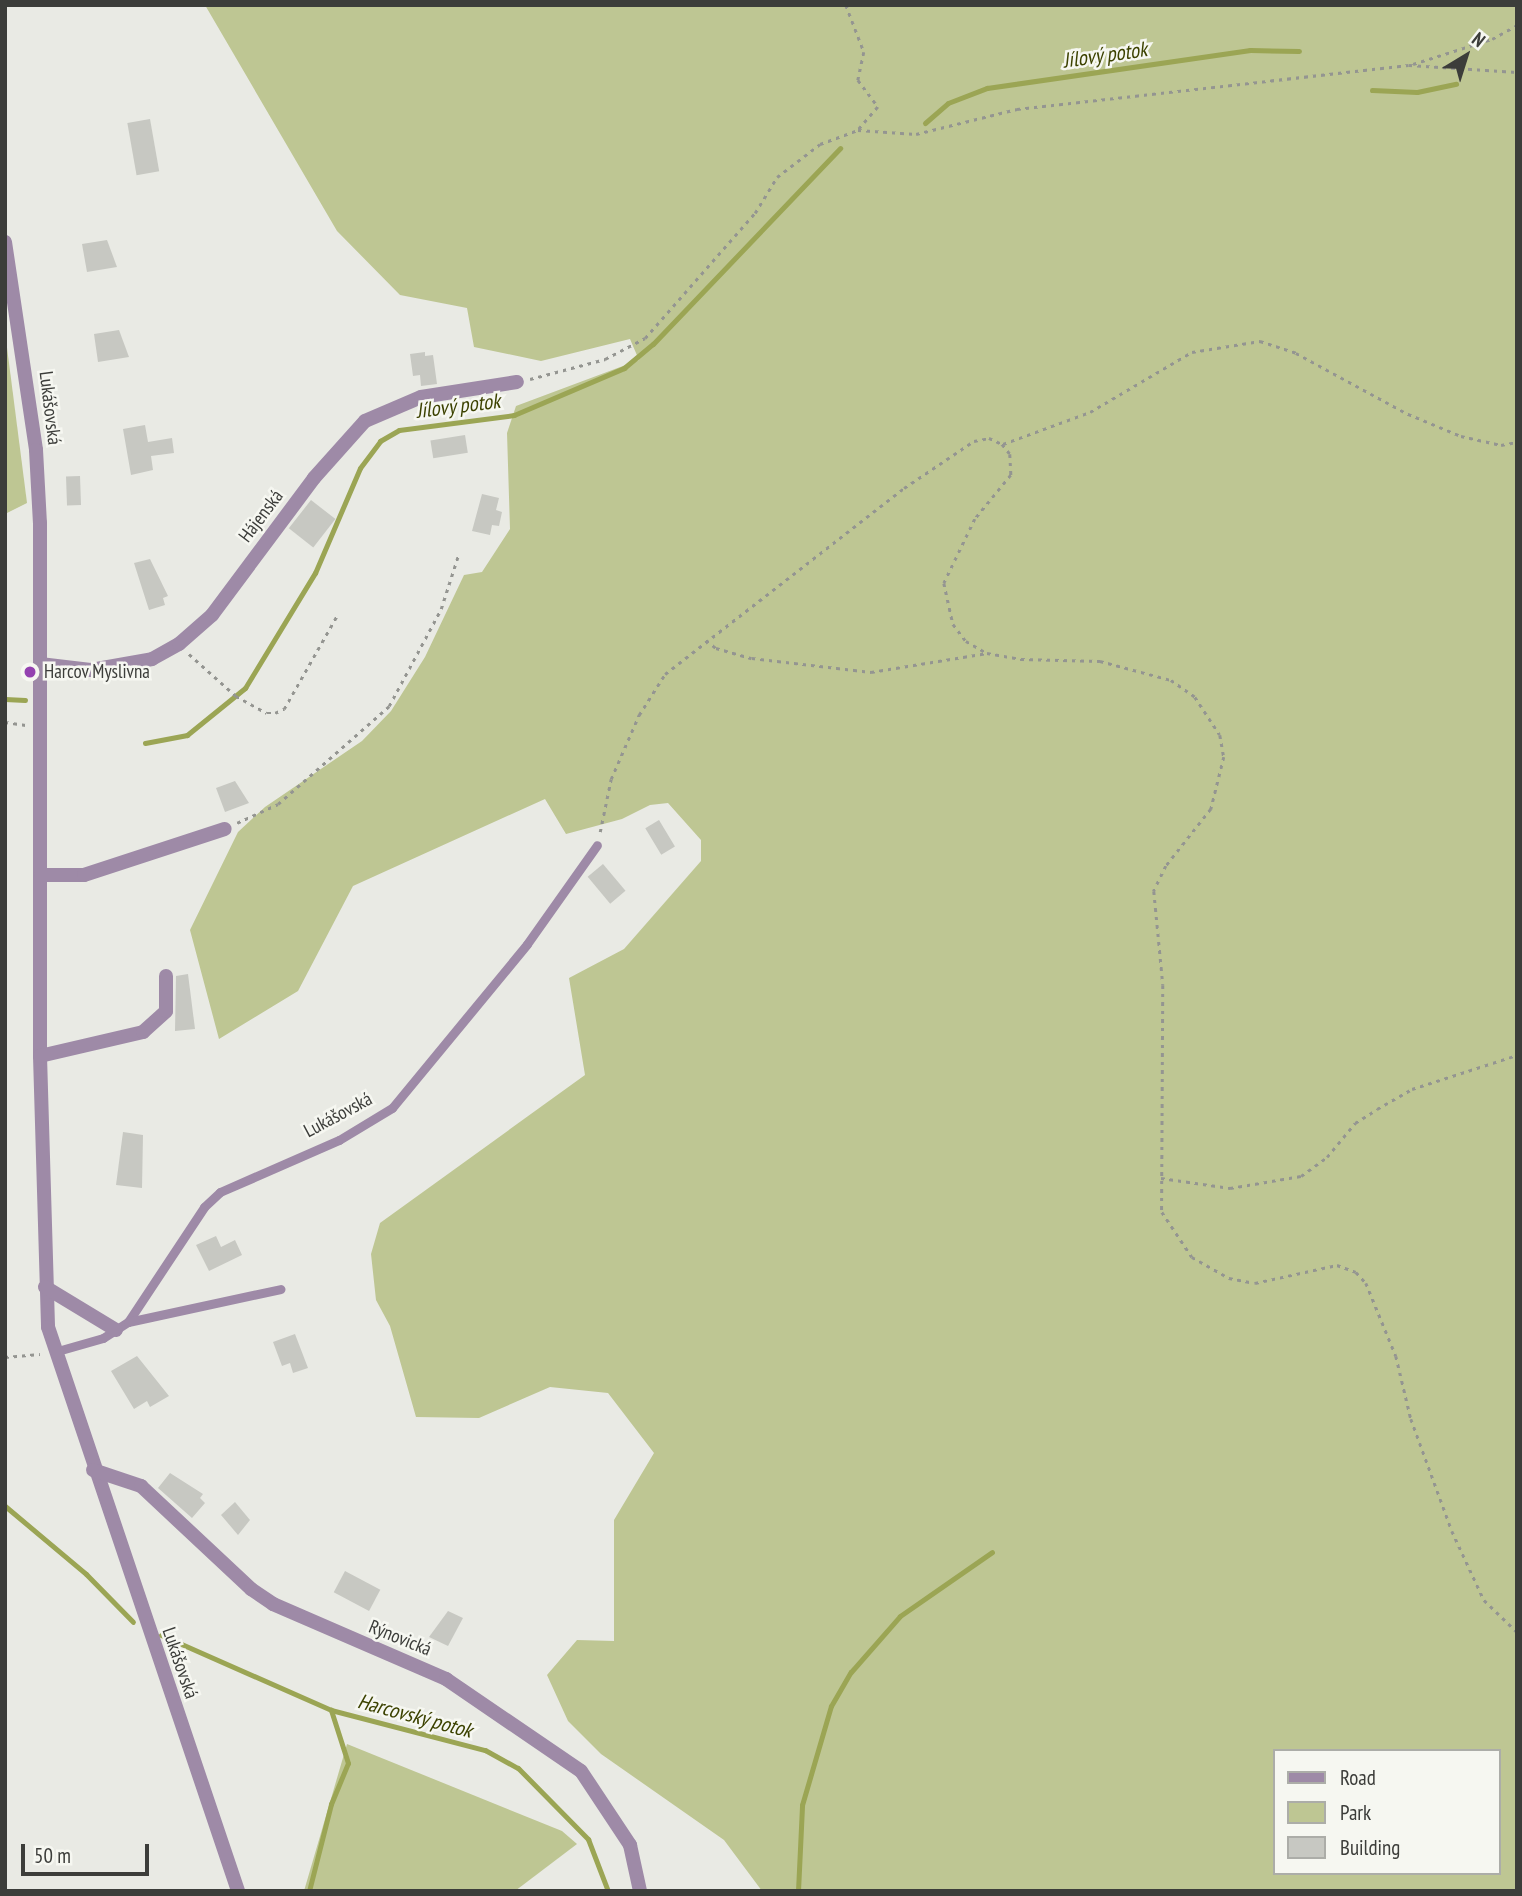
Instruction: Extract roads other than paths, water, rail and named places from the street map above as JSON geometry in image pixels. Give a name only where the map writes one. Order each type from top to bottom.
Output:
[{"type":"street","name":"Lukášovská","points":[[5,242],[36,450],[40,664],[40,1056],[45,1287],[54,1352],[238,1891]]},
{"type":"street","name":"Hájenská","points":[[40,664],[91,670],[152,659],[179,644],[212,615],[314,478],[365,421],[421,397],[517,382]]},
{"type":"street","points":[[41,875],[84,875],[225,829]]},
{"type":"street","points":[[40,1056],[143,1032],[166,1011],[166,976]]},
{"type":"street","points":[[45,1287],[122,1326]]},
{"type":"street","name":"Rýnovická","points":[[93,1470],[141,1486],[251,1589],[273,1604],[446,1679],[581,1771],[630,1844],[640,1891]]},
{"type":"lane","name":"Lukášovská","points":[[122,1326],[204,1207],[220,1192],[339,1140],[392,1108],[527,944],[597,845]]},
{"type":"lane","points":[[54,1352],[122,1326],[280,1289]]},
{"type":"waterway","name":"Jílový potok","points":[[925,123],[948,103],[987,88],[1250,50],[1299,51]]},
{"type":"waterway","name":"Jílový potok","points":[[1372,90],[1417,92],[1456,84]]},
{"type":"waterway","name":"Jílový potok","points":[[145,743],[187,735],[245,688],[315,573],[360,468],[380,441],[399,430],[514,415],[624,368],[653,344],[840,148]]},
{"type":"waterway","name":"Jílový potok","points":[[5,699],[25,700]]},
{"type":"waterway","name":"Harcovský potok","points":[[5,1506],[86,1574],[133,1622]]},
{"type":"waterway","points":[[798,1891],[802,1805],[831,1706],[851,1672],[900,1616],[992,1552]]},
{"type":"waterway","name":"Harcovský potok","points":[[161,1635],[331,1710],[485,1750],[518,1768],[588,1839],[608,1891]]},
{"type":"waterway","points":[[309,1891],[331,1804],[348,1763],[331,1710]]},
{"type":"place","name":"Harcov Myslivna","points":[[30,672]]}]
